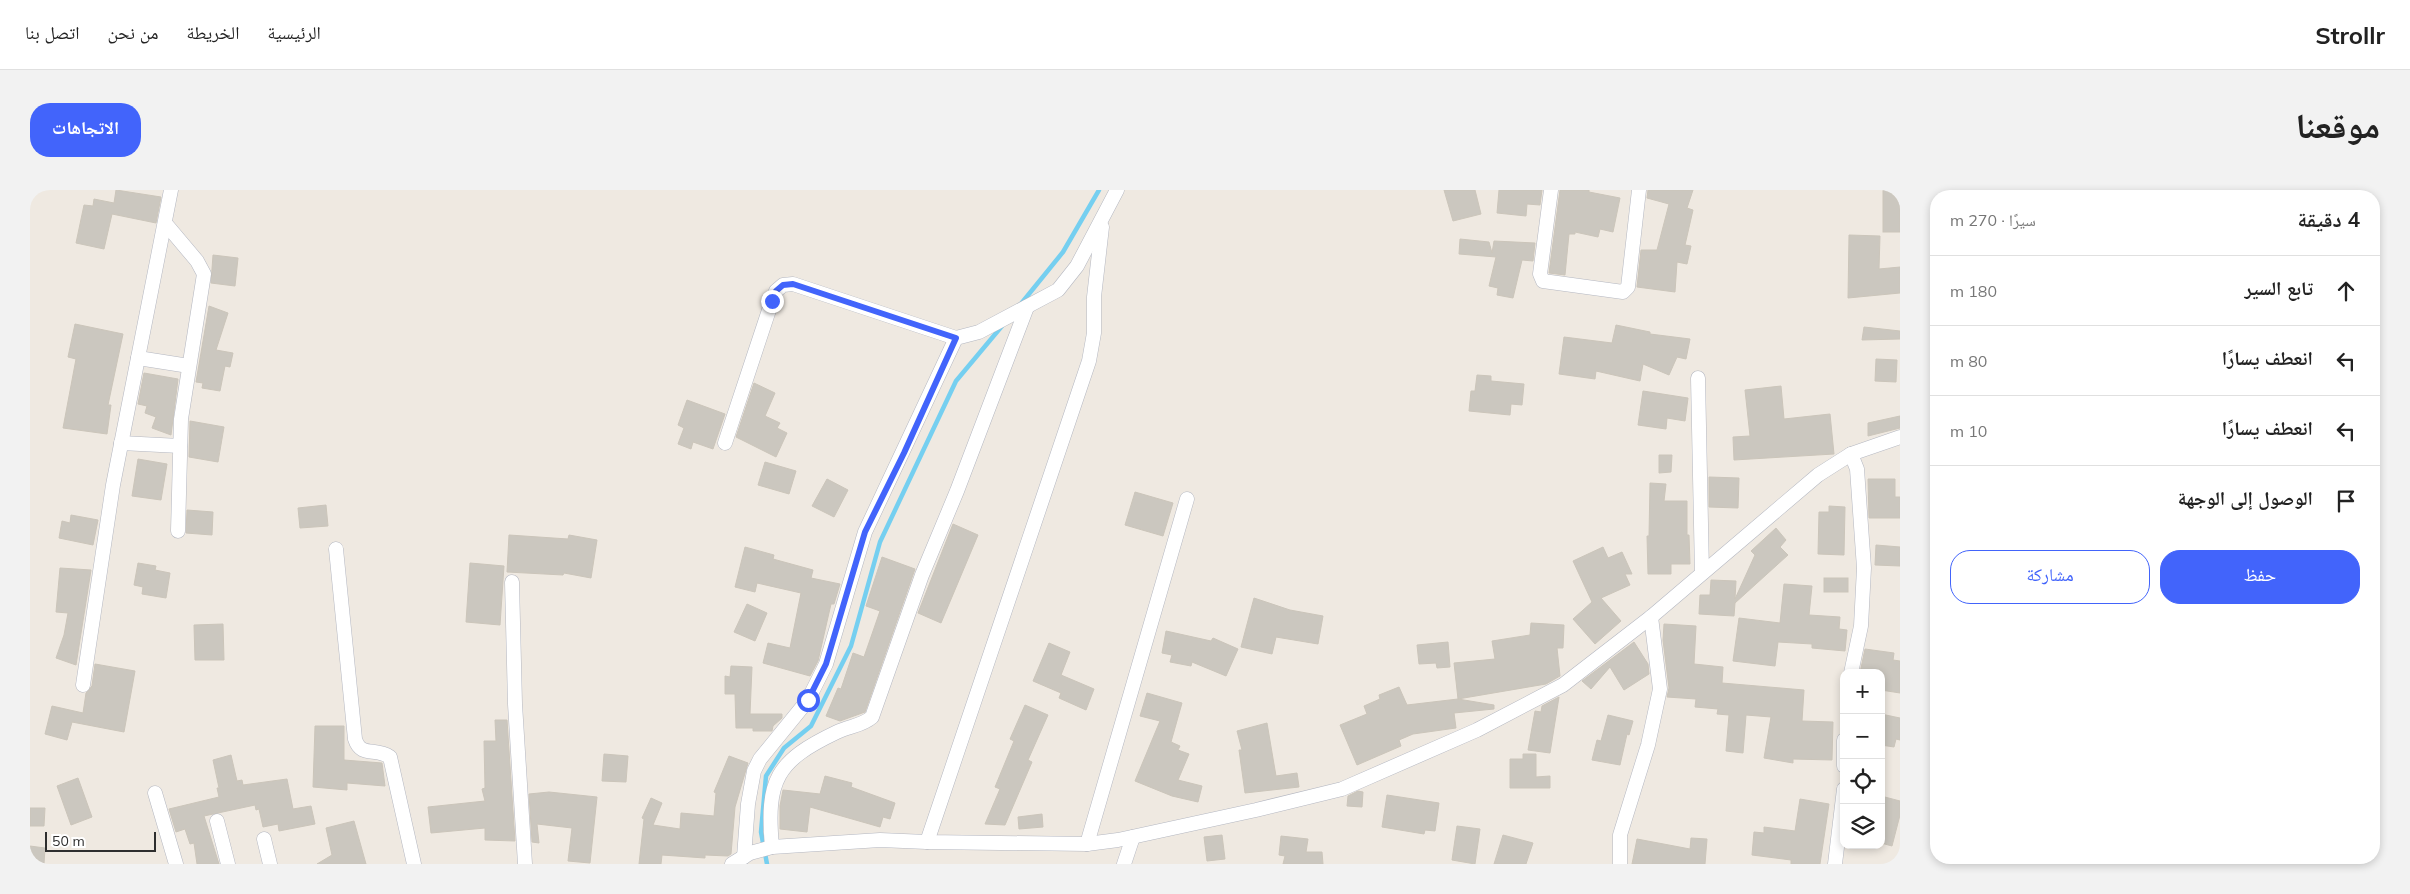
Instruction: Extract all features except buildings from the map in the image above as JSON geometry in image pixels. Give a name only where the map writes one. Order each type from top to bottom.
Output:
[{"type":"street","points":[[83,685],[121,443],[171,190]]},
{"type":"street","points":[[725,443],[772,301],[776,291],[783,285],[793,284],[956,338],[979,332],[1058,290],[1077,266],[1103,221],[1117,190]]},
{"type":"street","points":[[1551,190],[1540,274],[1543,281],[1623,292],[1628,287],[1639,190]]},
{"type":"street","points":[[927,842],[1088,360],[1094,334],[1094,296],[1103,221]]},
{"type":"street","points":[[165,223],[197,261],[204,274],[181,419],[178,531]]},
{"type":"street","points":[[770,848],[773,786],[783,767],[805,747],[840,730],[865,724],[872,717],[922,575],[961,482],[1028,307]]},
{"type":"street","points":[[956,338],[904,453],[865,532],[826,664],[808,700],[760,759],[754,771],[742,858],[770,848],[880,840],[1087,844],[1133,837],[1342,789],[1477,730],[1563,685],[1651,616],[1818,475],[1851,454],[1900,437]]},
{"type":"street","points":[[138,358],[189,366]]},
{"type":"street","points":[[1698,378],[1702,572]]},
{"type":"street","points":[[121,443],[180,446]]},
{"type":"street","points":[[1851,454],[1857,469],[1864,568],[1861,626],[1852,669]]},
{"type":"street","points":[[1087,844],[1186,499]]},
{"type":"street","points":[[336,549],[355,739],[358,748],[363,751],[382,752],[390,757],[414,864]]},
{"type":"street","points":[[512,582],[515,704],[525,864]]},
{"type":"street","points":[[1620,864],[1620,835],[1648,745],[1660,690],[1651,616]]},
{"type":"street","points":[[154,793],[176,864]]},
{"type":"street","points":[[1835,864],[1842,804]]},
{"type":"street","points":[[216,821],[228,864]]},
{"type":"street","points":[[1124,864],[1133,837]]},
{"type":"street","points":[[264,839],[270,864]]},
{"type":"waterway","points":[[1020,305],[1063,252],[1099,190]]},
{"type":"waterway","points":[[767,864],[761,832],[766,776],[784,748],[811,726],[851,646],[880,542],[956,381],[1002,326]]},
{"type":"route","points":[[772,301],[776,291],[783,285],[793,284],[956,338],[904,453],[865,532],[826,664],[808,700]]}]
